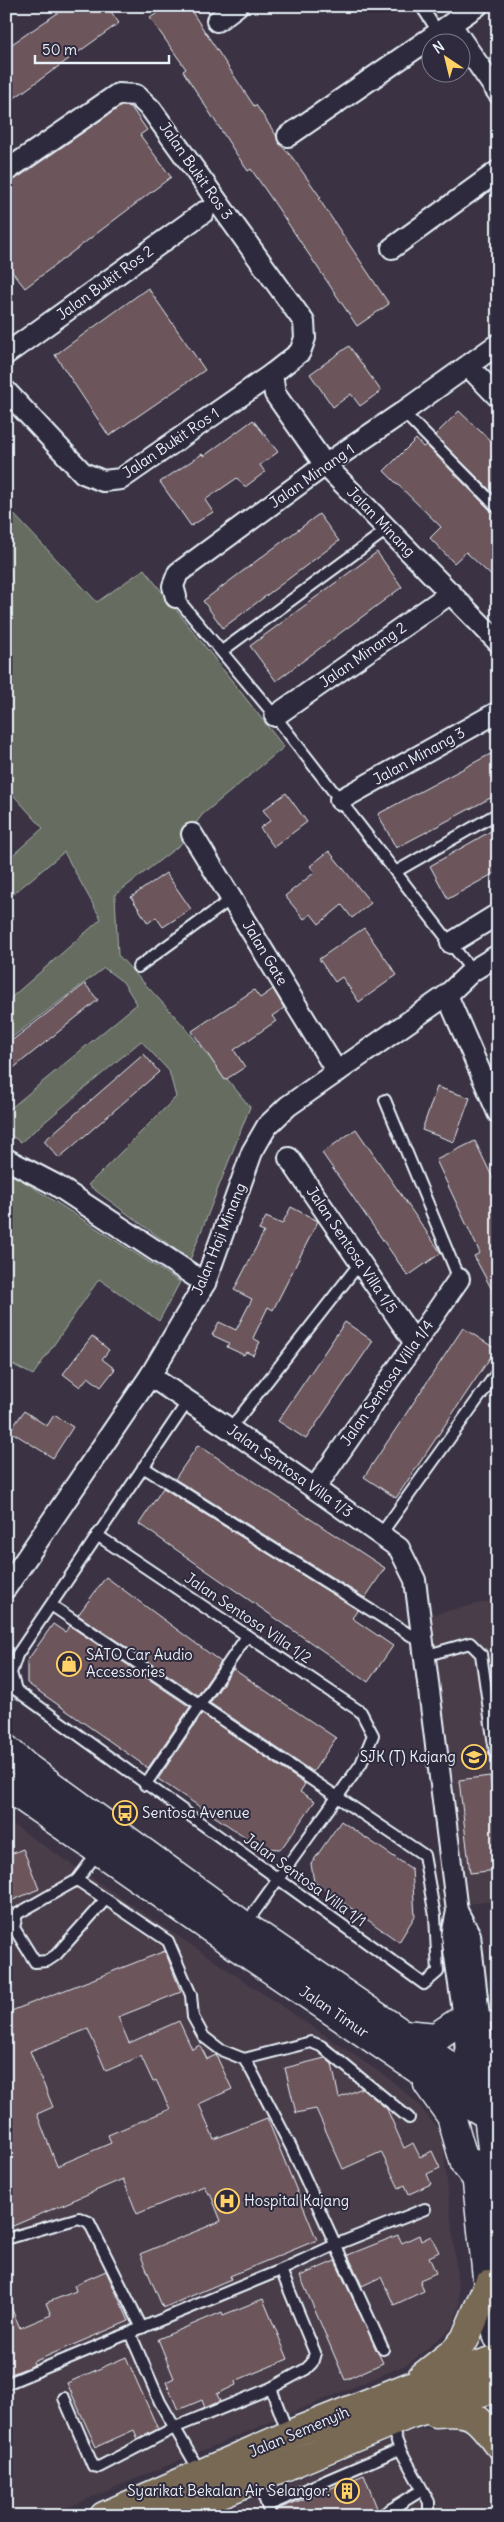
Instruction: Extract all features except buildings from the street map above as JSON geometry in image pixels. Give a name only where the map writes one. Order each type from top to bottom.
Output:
[{"type":"main road","name":"Jalan Timur","points":[[6,1749],[108,1841],[416,2068],[478,2096]]},
{"type":"main road","name":"Jalan Timur","points":[[6,1786],[108,1841],[245,1926],[404,2034],[478,2096]]},
{"type":"main road","points":[[404,2034],[436,2037],[480,2018]]},
{"type":"main road","points":[[416,2068],[451,2116],[465,2164],[477,2179]]},
{"type":"main road","points":[[478,2096],[477,2179],[488,2285],[498,2337]]},
{"type":"main road","points":[[478,2096],[498,2197]]},
{"type":"main road","points":[[411,2386],[455,2351],[465,2339],[488,2285]]},
{"type":"main road","name":"Jalan Semenyih","points":[[167,2516],[209,2491],[411,2386],[498,2359]]},
{"type":"main road","name":"Jalan Semenyih","points":[[104,2516],[257,2478],[295,2447],[399,2419],[498,2387]]},
{"type":"main road","points":[[399,2419],[467,2413],[479,2419],[498,2444]]},
{"type":"street","points":[[217,21],[237,6]]},
{"type":"street","points":[[288,136],[477,6]]},
{"type":"street","points":[[445,29],[498,93]]},
{"type":"street","name":"Jalan Bukit Ros 3","points":[[6,171],[118,94],[136,94],[151,109],[304,322],[305,338],[300,352],[264,379]]},
{"type":"street","points":[[392,248],[498,171]]},
{"type":"street","name":"Jalan Bukit Ros 2","points":[[6,354],[204,212]]},
{"type":"street","name":"Jalan Minang 1","points":[[176,597],[172,586],[178,573],[325,465],[404,412],[498,344]]},
{"type":"street","points":[[468,366],[497,395]]},
{"type":"street","name":"Jalan Bukit Ros 1","points":[[6,391],[83,473],[103,481],[121,479],[264,379]]},
{"type":"street","name":"Jalan Minang","points":[[264,379],[325,465],[498,642]]},
{"type":"street","name":"Jalan Minang 2","points":[[275,716],[451,593]]},
{"type":"street","name":"Jalan Minang 3","points":[[340,800],[498,712]]},
{"type":"street","name":"Jalan Gate","points":[[192,834],[337,1072]]},
{"type":"street","points":[[451,943],[498,914]]},
{"type":"street","name":"Jalan Haji Minang","points":[[6,1588],[14,1565],[150,1376],[204,1283],[252,1152],[267,1126],[288,1106],[447,995],[472,971],[498,956]]},
{"type":"street","points":[[447,995],[498,1113]]},
{"type":"street","name":"Jalan Sentosa Villa 1/5","points":[[289,1158],[415,1342]]},
{"type":"street","points":[[6,1159],[56,1186],[204,1283]]},
{"type":"street","name":"Jalan Sentosa Villa 1/4","points":[[315,1488],[459,1279]]},
{"type":"street","name":"Jalan Sentosa Villa 1/3","points":[[150,1376],[381,1534],[399,1548],[415,1580],[457,1911],[452,1936],[480,2018],[478,2096]]},
{"type":"lane","points":[[421,6],[445,29]]},
{"type":"lane","points":[[404,412],[498,508]]},
{"type":"lane","points":[[222,651],[388,529]]},
{"type":"lane","points":[[176,597],[275,716],[397,871],[472,971]]},
{"type":"lane","points":[[397,871],[498,813]]},
{"type":"lane","points":[[138,968],[231,899]]},
{"type":"lane","points":[[385,1100],[459,1279]]},
{"type":"lane","points":[[230,1429],[360,1262]]},
{"type":"lane","points":[[381,1534],[498,1371]]},
{"type":"lane","points":[[188,1401],[51,1605],[200,1704],[336,1798],[245,1926]]},
{"type":"lane","points":[[143,1467],[424,1650],[470,1643],[481,1654],[495,1752]]},
{"type":"lane","name":"Jalan Sentosa Villa 1/2","points":[[98,1535],[361,1712],[373,1735],[361,1764],[336,1798]]},
{"type":"lane","name":"Jalan Sentosa Villa 1/1","points":[[51,1605],[17,1655],[11,1673],[16,1690],[424,1984],[438,1972],[435,1916],[424,1855],[336,1798]]},
{"type":"lane","points":[[146,1785],[247,1636]]},
{"type":"lane","points":[[105,1900],[56,1955],[47,1961],[35,1962],[14,1928],[17,1914],[77,1880],[108,1841]]},
{"type":"lane","points":[[77,1880],[162,1937],[171,1947],[191,1995],[193,2017],[204,2037],[221,2050],[244,2059],[311,2042],[321,2046],[409,2118]]},
{"type":"lane","points":[[244,2059],[291,2147],[384,2349]]},
{"type":"lane","points":[[6,2384],[425,2209]]},
{"type":"lane","points":[[6,2239],[79,2218],[89,2222],[142,2328]]},
{"type":"lane","points":[[64,2398],[93,2466],[99,2467],[176,2427],[270,2388],[306,2369],[312,2362],[315,2353],[281,2270]]},
{"type":"lane","points":[[130,2333],[160,2402],[176,2427],[209,2491]]},
{"type":"lane","points":[[270,2388],[295,2447]]},
{"type":"lane","points":[[399,2419],[400,2449],[429,2502],[429,2516]]},
{"type":"lane","points":[[257,2478],[269,2511],[400,2449]]},
{"type":"lane","points":[[380,2516],[422,2490]]},
{"type":"shaded area","name":"SJK (T) Kajang","points":[[498,1599],[498,1900],[469,1904],[431,1615]]},
{"type":"shaded area","name":"Hospital Kajang","points":[[6,1820],[391,2080],[418,2104],[442,2134],[460,2305],[452,2327],[410,2363],[47,2516],[6,2516]]},
{"type":"shaded area","points":[[498,2425],[498,2516],[211,2516],[414,2430]]},
{"type":"green space","points":[[6,506],[97,602],[144,569],[284,747],[202,815],[181,844],[115,895],[118,955],[184,1026],[250,1107],[190,1260],[88,1185],[176,1097],[169,1071],[141,1041],[21,1142],[6,1133],[6,1112],[137,1004],[123,982],[104,968],[6,1042],[6,1002],[101,919],[64,852],[6,900],[6,861],[43,828],[6,787]]},
{"type":"green space","points":[[6,1170],[180,1282],[159,1321],[99,1279],[33,1375],[6,1361],[6,1248],[12,1233],[6,1224]]},
{"type":"place","name":"SATO Car Audio Accessories","points":[[69,1664]]},
{"type":"place","name":"SJK (T) Kajang","points":[[474,1757]]},
{"type":"place","name":"Sentosa Avenue","points":[[125,1813]]},
{"type":"place","name":"Hospital Kajang","points":[[227,2201]]},
{"type":"place","name":"Syarikat Bekalan Air Selangor.","points":[[347,2491]]}]
